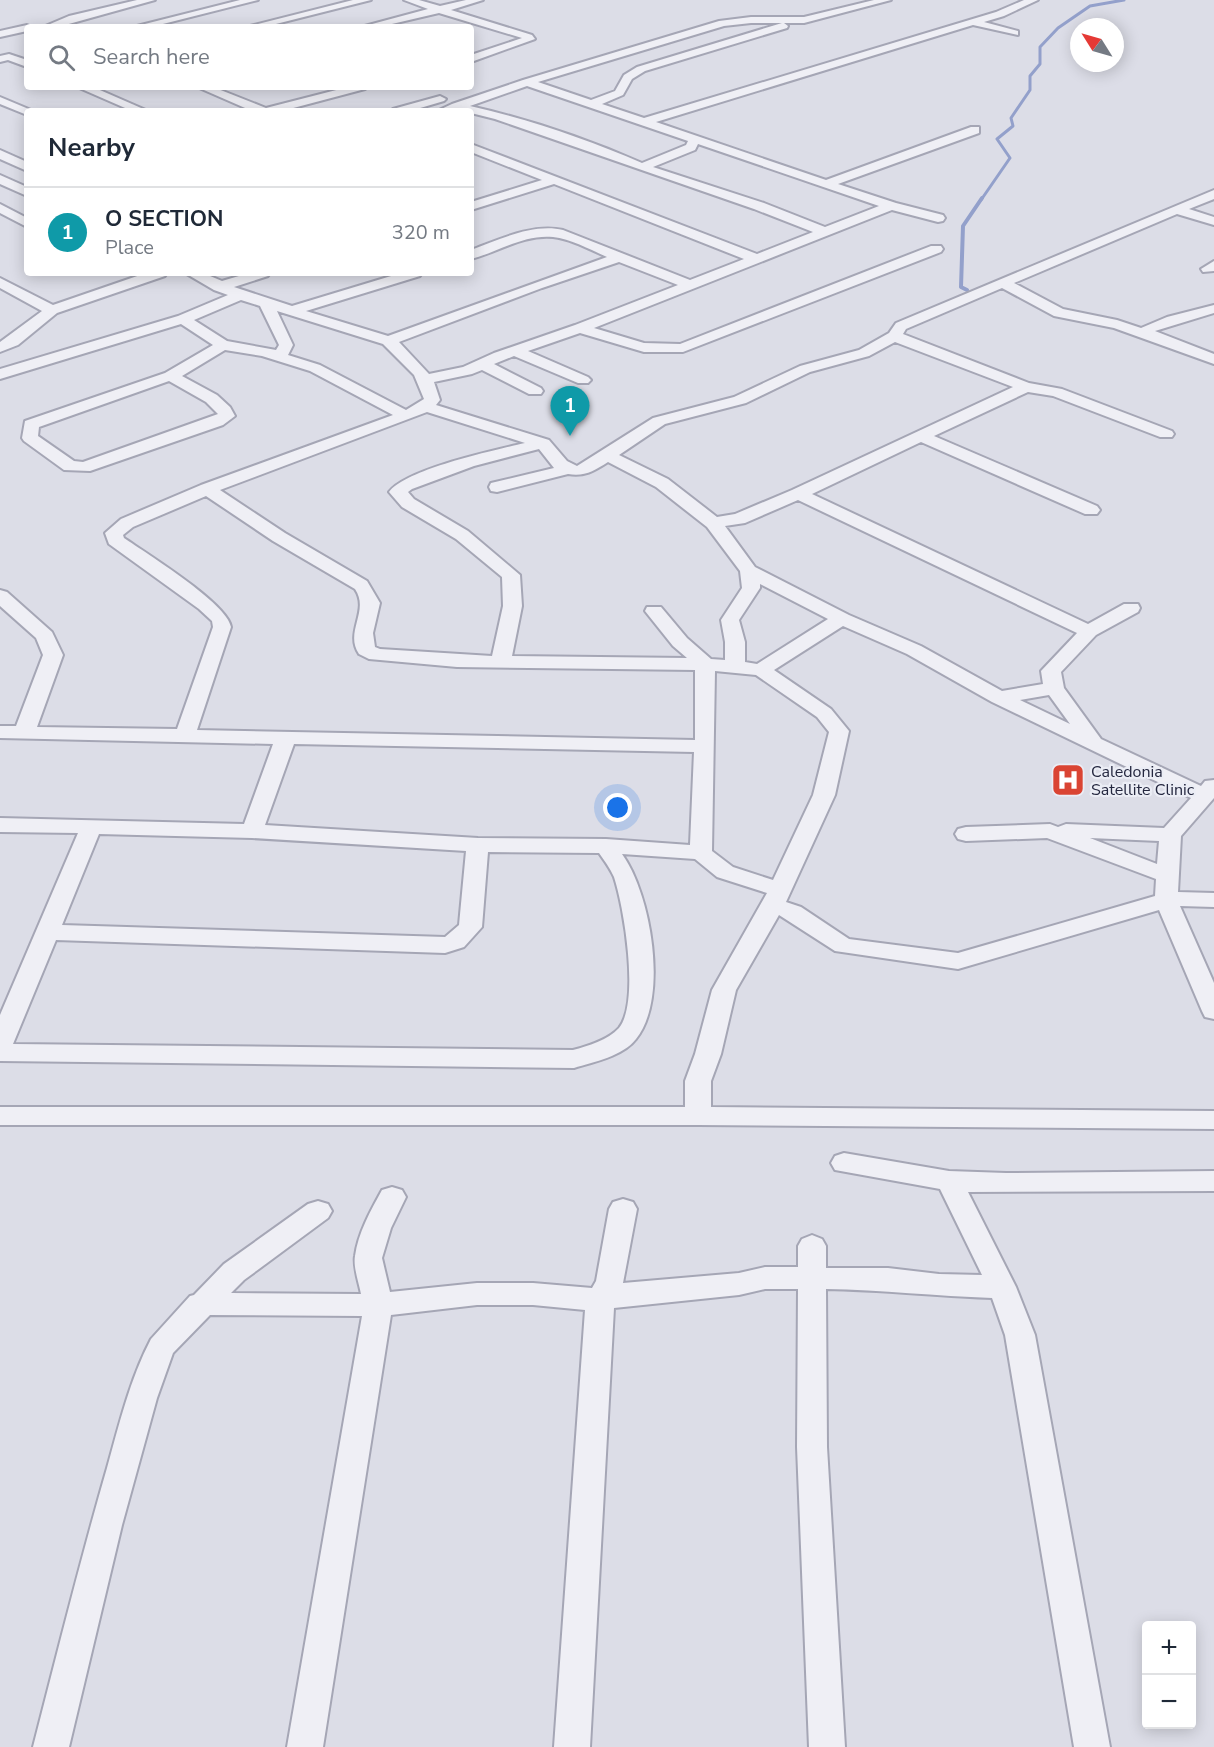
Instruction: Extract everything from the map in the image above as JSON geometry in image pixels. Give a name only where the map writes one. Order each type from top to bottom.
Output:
[{"type":"street","points":[[56,24],[150,0]]},
{"type":"street","points":[[151,24],[253,0]]},
{"type":"street","points":[[264,24],[366,0]]},
{"type":"street","points":[[410,0],[530,39],[474,58]]},
{"type":"street","points":[[378,24],[478,0]]},
{"type":"street","points":[[589,105],[619,93],[628,77],[641,69],[804,20],[886,0]]},
{"type":"street","points":[[642,122],[1007,12],[1033,0]]},
{"type":"street","points":[[456,106],[527,82],[723,23],[751,20],[804,20]]},
{"type":"street","points":[[972,22],[1014,33]]},
{"type":"street","points":[[474,27],[486,24]]},
{"type":"street","points":[[0,34],[24,29]]},
{"type":"street","points":[[0,59],[9,57],[24,63]]},
{"type":"street","points":[[527,82],[891,206],[938,218]]},
{"type":"street","points":[[90,90],[135,108]]},
{"type":"street","points":[[211,90],[255,108]]},
{"type":"street","points":[[219,93],[230,90]]},
{"type":"street","points":[[281,108],[350,90]]},
{"type":"street","points":[[0,100],[24,111]]},
{"type":"street","points":[[420,108],[441,105],[464,108]]},
{"type":"street","points":[[474,111],[510,120],[609,153],[642,167],[759,206],[826,232]]},
{"type":"street","points":[[826,184],[975,130]]},
{"type":"street","points":[[642,167],[691,147],[695,140]]},
{"type":"street","points":[[474,149],[755,258]]},
{"type":"street","points":[[0,154],[24,166]]},
{"type":"street","points":[[480,164],[498,159]]},
{"type":"street","points":[[474,205],[555,180]]},
{"type":"street","points":[[3,182],[24,191]]},
{"type":"street","points":[[497,487],[525,478],[548,476],[567,469],[578,471],[588,468],[659,421],[740,400],[805,369],[864,353],[894,336],[901,326],[1214,194]]},
{"type":"street","points":[[426,379],[458,374],[891,206]]},
{"type":"street","points":[[0,208],[24,221]]},
{"type":"street","points":[[1178,210],[1214,221]]},
{"type":"street","points":[[474,254],[529,235],[549,232],[578,239],[608,251],[617,258],[691,285]]},
{"type":"street","points":[[580,328],[629,344],[657,350],[683,348],[936,249]]},
{"type":"street","points":[[388,341],[537,285],[617,258]]},
{"type":"street","points":[[0,348],[13,342],[52,310],[132,276]]},
{"type":"street","points":[[185,735],[222,627],[221,620],[206,605],[115,540],[114,533],[127,523],[207,489],[406,416],[426,407],[432,399],[426,379],[400,350],[388,341],[266,304],[219,287],[198,276]]},
{"type":"street","points":[[219,287],[254,276]]},
{"type":"street","points":[[293,311],[314,302],[367,289],[406,276]]},
{"type":"street","points":[[0,282],[52,310]]},
{"type":"street","points":[[1003,284],[1059,313],[1117,324],[1214,359]]},
{"type":"street","points":[[0,374],[183,319],[240,295]]},
{"type":"street","points":[[266,304],[286,345],[280,356]]},
{"type":"street","points":[[1148,335],[1148,328],[1163,322],[1187,313],[1214,309]]},
{"type":"street","points":[[183,319],[224,345],[280,356],[315,368],[406,416]]},
{"type":"street","points":[[894,336],[1026,387],[1067,396],[1166,435]]},
{"type":"street","points":[[170,376],[197,388],[225,409],[227,416],[218,422],[84,467],[69,466],[30,438],[31,424],[170,376],[224,345]]},
{"type":"street","points":[[516,351],[583,380]]},
{"type":"street","points":[[482,364],[535,391]]},
{"type":"street","points":[[980,408],[997,376]]},
{"type":"street","points":[[713,523],[739,519],[798,494],[1026,387]]},
{"type":"street","points":[[426,407],[543,443],[567,469]]},
{"type":"street","points":[[920,436],[1091,510]]},
{"type":"street","points":[[500,662],[506,642],[514,594],[511,574],[462,535],[408,503],[398,492],[406,485],[468,462],[543,443]]},
{"type":"street","points":[[608,456],[662,483],[713,523],[749,571],[842,619],[914,650],[999,698],[1094,743],[1210,790],[1170,835],[1166,900],[1214,1011]]},
{"type":"street","points":[[207,489],[279,537],[361,585],[370,595],[372,605],[362,641],[366,650],[376,655],[426,660],[705,664],[761,670],[824,713],[839,731],[824,795],[777,897],[724,990],[708,1054],[698,1081],[698,1116]]},
{"type":"street","points":[[798,494],[1089,631]]},
{"type":"street","points":[[735,667],[735,642],[730,620],[751,588],[749,571]]},
{"type":"street","points":[[0,596],[45,636],[53,655],[24,733]]},
{"type":"street","points":[[1094,743],[1054,688],[1051,671],[1089,631],[1131,608]]},
{"type":"street","points":[[654,611],[680,642],[705,664],[701,853]]},
{"type":"street","points":[[761,670],[842,619]]},
{"type":"street","points":[[999,698],[1054,688]]},
{"type":"street","points":[[0,732],[705,746]]},
{"type":"street","points":[[252,831],[285,739]]},
{"type":"street","points":[[0,825],[252,831],[478,844],[606,846],[701,853],[724,872],[777,897],[793,912],[843,946],[958,961],[1166,900],[1203,898],[1214,900]]},
{"type":"street","points":[[0,1044],[91,828]]},
{"type":"street","points":[[966,834],[1050,831],[1170,835]]},
{"type":"street","points":[[1050,831],[1167,876]]},
{"type":"street","points":[[48,932],[444,945],[456,942],[470,927],[478,844]]},
{"type":"street","points":[[0,1052],[574,1059],[603,1050],[628,1033],[637,1015],[641,994],[630,895],[624,875],[606,846]]},
{"type":"street","points":[[0,1116],[698,1116],[1214,1120]]},
{"type":"street","points":[[844,1163],[949,1181],[1006,1183],[1214,1181]]},
{"type":"street","points":[[949,1181],[1002,1287],[1020,1335],[1092,1747]]},
{"type":"street","points":[[305,1747],[378,1305],[368,1258],[377,1228],[392,1197]]},
{"type":"street","points":[[572,1747],[600,1300],[610,1281],[623,1209]]},
{"type":"street","points":[[51,1747],[106,1525],[142,1398],[161,1347],[234,1272],[318,1211]]},
{"type":"street","points":[[812,1246],[812,1447],[826,1747]]},
{"type":"street","points":[[201,1304],[378,1305],[477,1294],[533,1294],[600,1300],[622,1294],[739,1284],[765,1278],[888,1279],[939,1285],[1002,1287]]},
{"type":"waterway","points":[[981,200],[1010,158],[997,139],[1013,126],[1011,118],[1030,90],[1030,76],[1040,64],[1040,47],[1058,28],[1090,6],[1124,0]]},
{"type":"waterway","points":[[967,290],[961,287],[963,226],[982,198]]},
{"type":"place","name":"O SECTION","points":[[570,436]]},
{"type":"place","name":"Caledonia Satellite Clinic","points":[[1068,780]]}]
